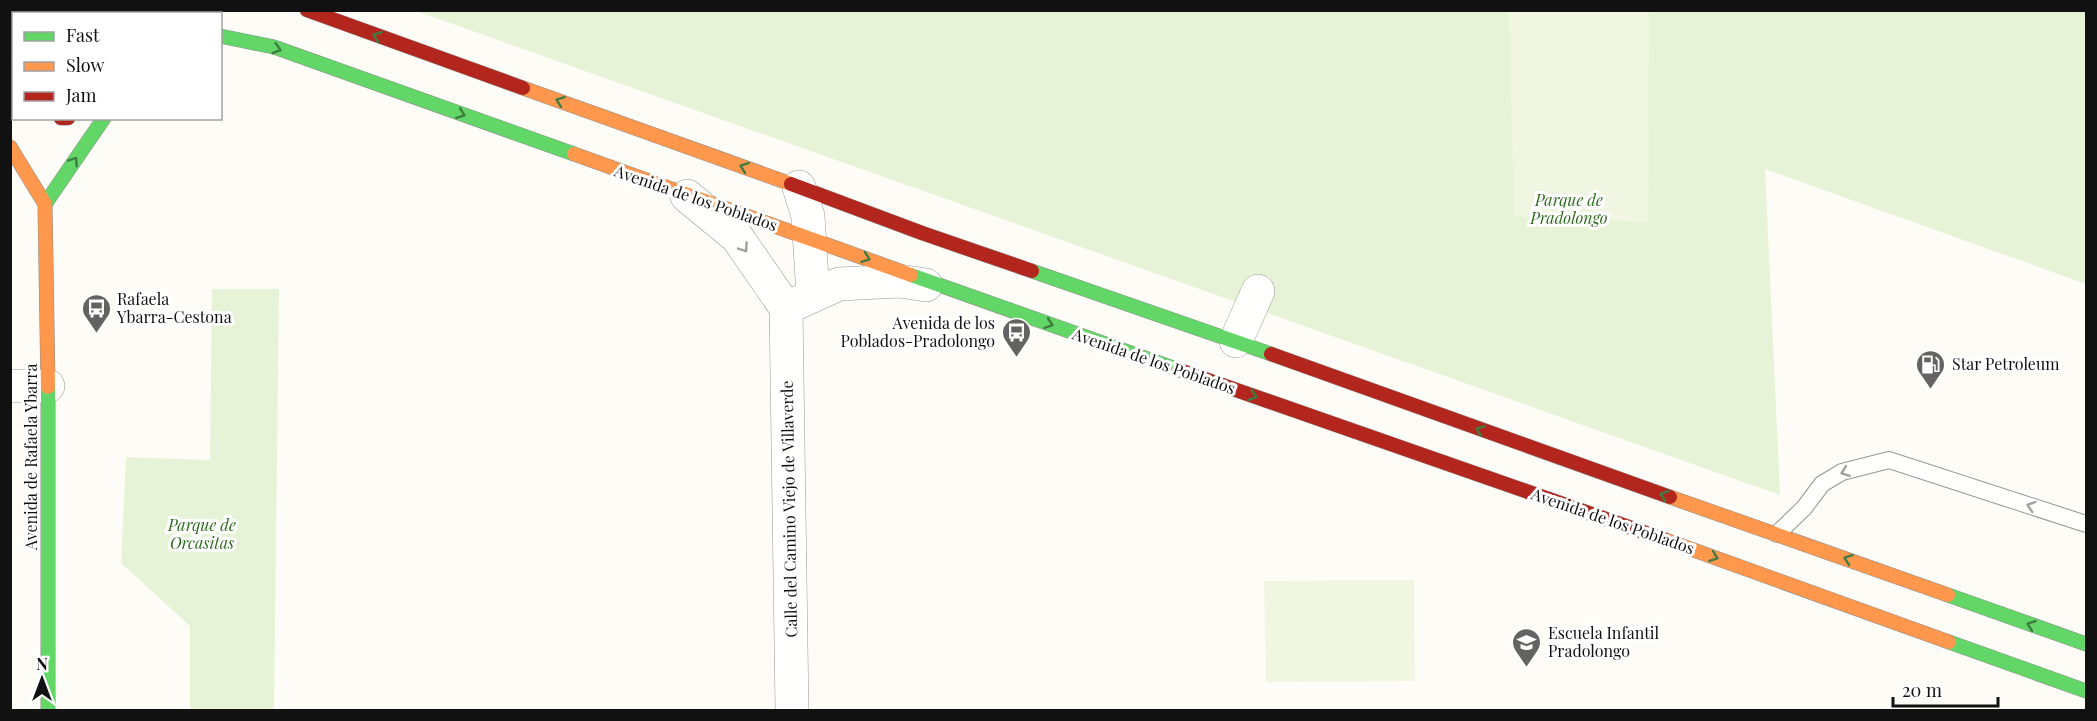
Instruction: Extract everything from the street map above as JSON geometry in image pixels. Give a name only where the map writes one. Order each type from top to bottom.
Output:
[{"type":"main road","points":[[307,10],[922,233],[1236,341],[1563,460],[2086,645]]},
{"type":"main road","name":"Avenida de los Poblados","points":[[222,36],[274,47],[2086,691]]},
{"type":"main road","points":[[10,147],[45,204],[103,120]]},
{"type":"main road","name":"Avenida de Rafaela Ybarra","points":[[45,204],[48,386],[48,711]]},
{"type":"street","name":"Calle del Camino Viejo de Villaverde","points":[[792,711],[800,302],[811,238],[808,216],[799,187]]},
{"type":"street","points":[[686,195],[736,237],[800,302],[839,284],[900,281],[948,288]]},
{"type":"street","points":[[1236,341],[1258,291]]},
{"type":"street","points":[[10,386],[48,386]]},
{"type":"lane","points":[[1777,534],[1804,508],[1822,484],[1842,471],[1888,460],[2086,524]]},
{"type":"green space","name":"Parque de Pradolongo","points":[[416,11],[2086,11],[2086,284],[1765,169],[1780,495]]},
{"type":"green space","points":[[1509,11],[1649,11],[1648,222],[1514,216]]},
{"type":"green space","name":"Parque de Orcasitas","points":[[212,289],[279,289],[274,710],[190,710],[190,626],[121,563],[126,457],[210,460]]},
{"type":"green space","points":[[1414,580],[1415,681],[1266,682],[1264,581]]},
{"type":"traffic: fast","points":[[222,36],[274,47],[574,154]]},
{"type":"traffic: fast","points":[[45,204],[103,120]]},
{"type":"traffic: fast","points":[[1032,271],[1271,354]]},
{"type":"traffic: fast","points":[[911,275],[1179,370]]},
{"type":"traffic: fast","points":[[48,387],[48,710]]},
{"type":"traffic: fast","points":[[1948,595],[2086,644]]},
{"type":"traffic: fast","points":[[1949,642],[2086,691]]},
{"type":"traffic: slow","points":[[523,88],[791,184]]},
{"type":"traffic: slow","points":[[10,147],[45,204],[48,387]]},
{"type":"traffic: slow","points":[[574,154],[911,275]]},
{"type":"traffic: slow","points":[[1670,497],[1948,595]]},
{"type":"traffic: slow","points":[[1663,539],[1949,642]]},
{"type":"traffic: jam","points":[[115,10],[121,12]]},
{"type":"traffic: jam","points":[[307,10],[523,88]]},
{"type":"traffic: jam","points":[[791,184],[1032,271]]},
{"type":"traffic: jam","points":[[1271,354],[1670,497]]},
{"type":"traffic: jam","points":[[1179,370],[1663,539]]},
{"type":"place","name":"Rafaela Ybarra-Cestona","points":[[96,334]]},
{"type":"place","name":"Avenida de los Poblados-Pradolongo","points":[[1016,358]]},
{"type":"place","name":"Star Petroleum","points":[[1931,390]]},
{"type":"place","name":"Escuela Infantil Pradolongo","points":[[1527,668]]}]
